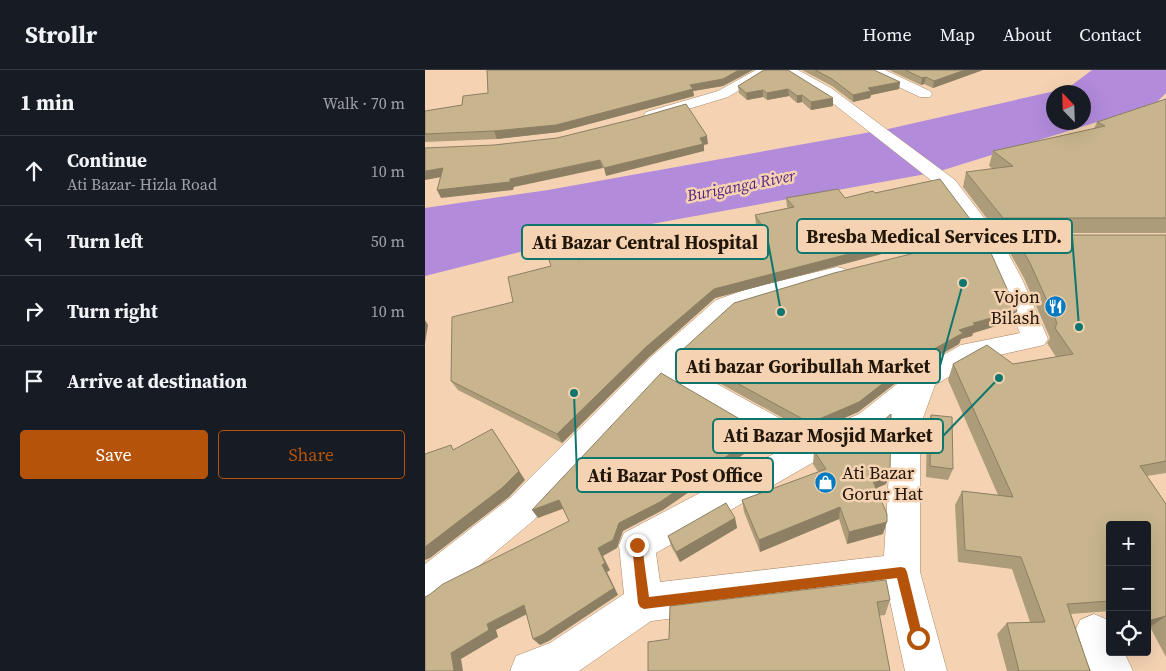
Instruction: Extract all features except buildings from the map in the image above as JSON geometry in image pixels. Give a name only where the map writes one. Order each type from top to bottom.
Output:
[{"type":"street","points":[[637,119],[723,94],[766,70]]},
{"type":"street","points":[[644,603],[637,545],[808,450],[870,423],[923,379],[970,352],[1035,339],[1010,278],[991,242],[948,184],[826,92],[788,70]]},
{"type":"street","points":[[875,70],[925,94]]},
{"type":"street","points":[[927,251],[991,242],[1069,242]]},
{"type":"street","points":[[425,587],[522,509],[660,365],[725,306],[755,295],[862,267]]},
{"type":"street","points":[[660,365],[808,450]]},
{"type":"street","points":[[923,379],[905,426],[901,572],[926,671]]},
{"type":"street","points":[[531,671],[563,658],[644,603],[901,572]]},
{"type":"street","points":[[1095,634],[1112,671]]},
{"type":"water","points":[[1092,70],[1166,70],[1166,93],[1155,104],[1091,124],[1091,85],[1072,85]]},
{"type":"water","name":"Buriganga River","points":[[1046,93],[1046,130],[1072,130],[937,172],[580,237],[425,276],[425,208],[548,190],[888,129]]},
{"type":"place","name":"Ati bazar Goribullah Market","points":[[963,283]]},
{"type":"place","name":"Vojon Bilash","points":[[1056,306]]},
{"type":"place","name":"Ati Bazar Central Hospital","points":[[781,312]]},
{"type":"place","name":"Bresba Medical Services LTD.","points":[[1079,327]]},
{"type":"place","name":"Ati Bazar Mosjid Market","points":[[999,378]]},
{"type":"place","name":"Ati Bazar Post Office","points":[[574,393]]},
{"type":"place","name":"Ati Bazar Gorur Hat","points":[[826,482]]},
{"type":"route","points":[[637,545],[644,603],[901,572],[918,638]]}]
